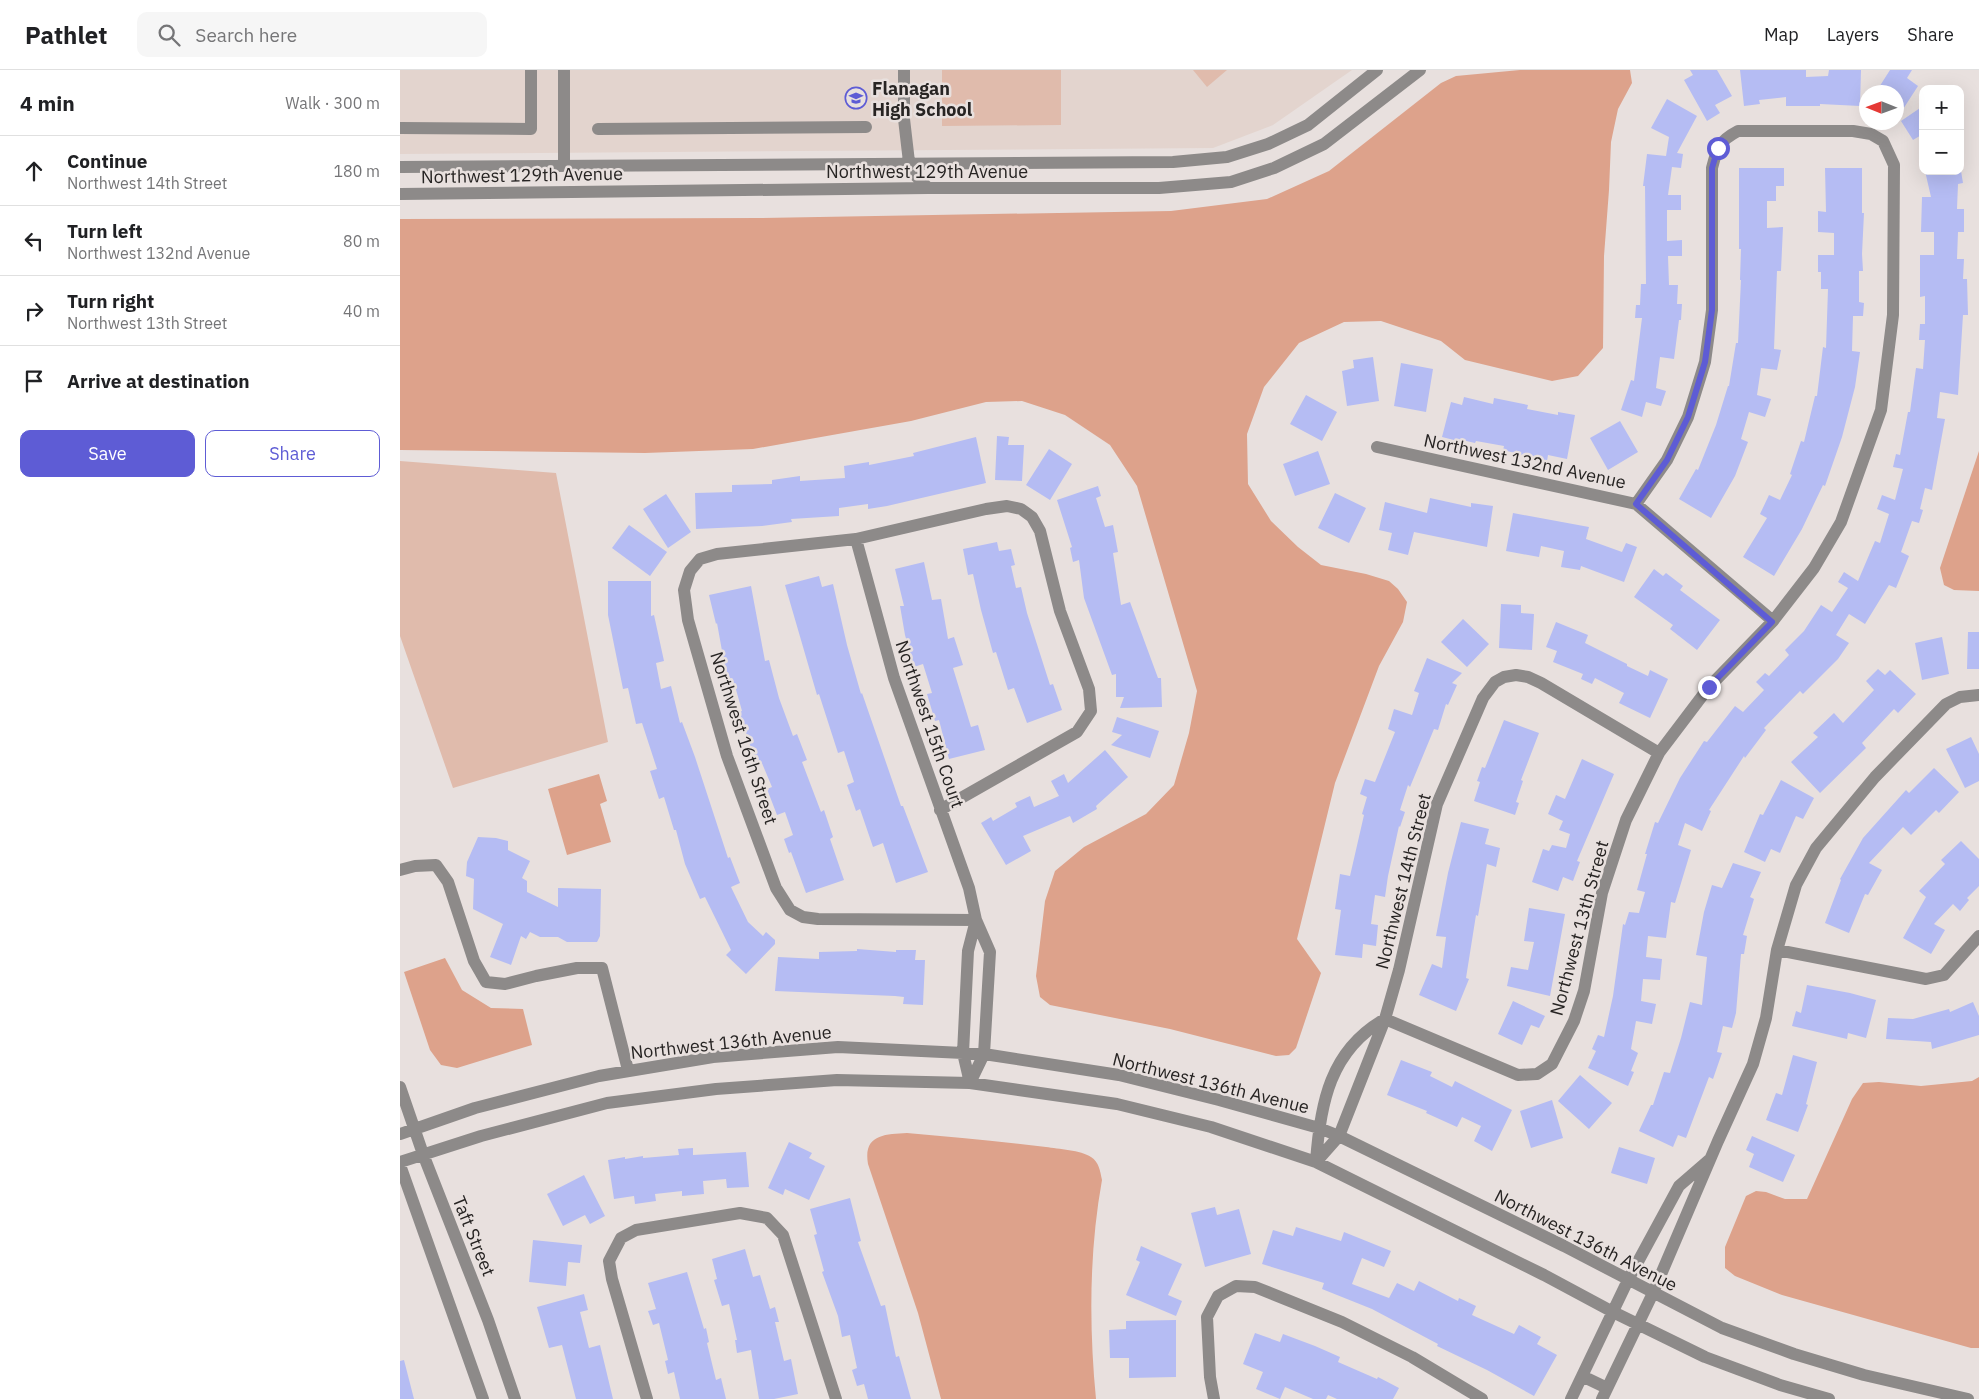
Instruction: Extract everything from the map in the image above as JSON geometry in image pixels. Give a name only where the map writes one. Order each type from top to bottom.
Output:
[{"type":"street","points":[[400,128],[531,129],[531,70]]},
{"type":"street","points":[[564,70],[564,166]]},
{"type":"street","points":[[904,70],[904,119],[909,162],[916,176],[928,188]]},
{"type":"street","name":"Northwest 129th Avenue","points":[[400,167],[909,162],[1173,162],[1227,157],[1268,144],[1308,125],[1377,70]]},
{"type":"street","name":"Northwest 129th Avenue","points":[[400,194],[928,188],[1159,188],[1231,182],[1274,168],[1324,144],[1420,70]]},
{"type":"street","points":[[598,129],[866,127]]},
{"type":"street","name":"Northwest 13th Street","points":[[1385,1019],[1518,1075],[1537,1074],[1552,1064],[1574,1021],[1584,991],[1602,893],[1626,820],[1659,754],[1709,687],[1772,622],[1814,568],[1841,522],[1881,410],[1893,305],[1894,165],[1882,141],[1871,134],[1854,130],[1738,131],[1726,137],[1718,148],[1712,168],[1712,310],[1705,362],[1684,425],[1667,460],[1636,504]]},
{"type":"street","name":"Northwest 132nd Avenue","points":[[1377,447],[1636,504],[1772,622]]},
{"type":"street","points":[[856,539],[986,509],[1007,506],[1021,509],[1032,517],[1040,530],[1060,610],[1088,689],[1091,711],[1077,732],[940,810]]},
{"type":"street","name":"Northwest 16th Street","points":[[856,539],[717,554],[700,559],[690,571],[684,590],[688,620],[727,756],[776,888],[790,910],[803,917],[818,919],[976,920]]},
{"type":"street","name":"Northwest 15th Court","points":[[856,539],[894,678],[969,888],[976,920],[990,952],[984,1054],[970,1083]]},
{"type":"street","name":"Northwest 14th Street","points":[[1316,1162],[1339,1136],[1385,1019],[1399,970],[1438,804],[1483,698],[1495,682],[1504,677],[1516,675],[1528,677],[1659,754]]},
{"type":"street","points":[[1582,1376],[1604,1394],[1653,1294],[1753,1064],[1766,1018],[1777,950],[1796,885],[1816,848],[1875,777],[1946,704],[1960,697],[1979,695]]},
{"type":"street","points":[[400,870],[415,866],[436,865],[448,882],[474,961],[486,982],[505,984],[577,968],[602,968],[628,1070]]},
{"type":"street","name":"Northwest 15th Court","points":[[970,1083],[963,1053],[968,951],[976,920]]},
{"type":"street","points":[[1777,950],[1926,979],[1944,976],[1979,936]]},
{"type":"street","points":[[1316,1162],[1319,1128],[1332,1079],[1344,1054],[1362,1034],[1385,1019]]},
{"type":"street","name":"Northwest 136th Avenue","points":[[400,1134],[475,1108],[598,1076],[713,1057],[838,1047],[984,1054],[1118,1075],[1219,1100],[1319,1128],[1564,1246],[1653,1294],[1722,1328],[1794,1354],[1873,1377],[1968,1399]]},
{"type":"street","points":[[483,1399],[400,1163],[481,1136],[607,1103],[716,1090],[838,1080],[970,1083],[1117,1104],[1211,1127],[1316,1162],[1544,1274],[1613,1312],[1705,1357],[1780,1385],[1829,1399]]},
{"type":"street","name":"Taft Street","points":[[400,1087],[423,1154],[488,1320],[515,1399]]},
{"type":"street","points":[[1571,1399],[1628,1280],[1678,1186],[1712,1156]]},
{"type":"street","points":[[647,1399],[612,1279],[609,1261],[621,1238],[636,1230],[740,1213],[767,1218],[783,1235],[836,1399]]},
{"type":"street","points":[[1214,1399],[1210,1377],[1207,1317],[1218,1296],[1236,1286],[1255,1287],[1342,1322],[1412,1357],[1482,1399]]},
{"type":"shaded area","name":"Flanagan High School","points":[[400,70],[1352,70],[1273,125],[1213,148],[400,154]]},
{"type":"shaded area","points":[[942,70],[1061,70],[1061,125],[942,126]]},
{"type":"shaded area","points":[[1193,70],[1227,70],[1207,87]]},
{"type":"shaded area","points":[[1520,70],[1630,70],[1632,83],[1618,109],[1611,142],[1604,256],[1603,348],[1578,376],[1552,381],[1465,360],[1441,341],[1381,321],[1344,322],[1299,343],[1264,387],[1247,434],[1248,484],[1271,521],[1298,547],[1321,565],[1366,574],[1389,581],[1398,589],[1407,602],[1403,622],[1379,666],[1335,783],[1297,939],[1321,973],[1296,1048],[1289,1055],[1276,1056],[1170,1029],[1050,1005],[1040,997],[1036,976],[1045,901],[1055,871],[1084,847],[1146,814],[1174,785],[1189,733],[1197,691],[1137,486],[1110,445],[1065,415],[1022,401],[986,402],[911,421],[753,449],[645,453],[400,450],[400,219],[761,218],[1171,211],[1267,199],[1329,171],[1441,83],[1456,76]]},
{"type":"shaded area","points":[[1979,451],[1979,591],[1954,590],[1944,585],[1940,568]]},
{"type":"shaded area","points":[[400,461],[556,473],[608,742],[453,788],[400,636]]},
{"type":"shaded area","points":[[599,774],[607,801],[600,804],[611,842],[567,855],[548,789]]},
{"type":"shaded area","points":[[445,958],[462,990],[491,1008],[523,1009],[532,1045],[457,1068],[441,1065],[430,1050],[404,972]]},
{"type":"shaded area","points":[[1979,1077],[1979,1348],[1971,1348],[1782,1295],[1735,1276],[1725,1268],[1725,1247],[1746,1196],[1756,1191],[1766,1192],[1785,1199],[1807,1199],[1852,1099],[1863,1083],[1879,1082],[1921,1086],[1972,1081]]},
{"type":"shaded area","points":[[907,1133],[1069,1150],[1087,1155],[1096,1161],[1102,1180],[1095,1234],[1091,1317],[1096,1399],[941,1399],[918,1313],[868,1164],[867,1154],[869,1147],[877,1138],[890,1134]]},
{"type":"building","points":[[1690,70],[1717,70],[1732,96],[1715,105],[1720,113],[1707,121],[1684,80],[1693,75]]},
{"type":"building","points":[[1740,70],[1806,70],[1806,77],[1828,76],[1829,70],[1861,70],[1859,106],[1820,104],[1820,106],[1786,106],[1786,97],[1759,100],[1760,104],[1744,106]]},
{"type":"building","points":[[1890,70],[1912,70],[1907,78],[1918,86],[1904,108],[1904,85],[1880,85]]},
{"type":"building","points":[[1667,99],[1697,116],[1677,153],[1683,154],[1681,168],[1672,167],[1668,195],[1681,195],[1681,210],[1667,210],[1667,241],[1682,240],[1682,256],[1668,256],[1669,285],[1678,285],[1677,304],[1682,304],[1681,320],[1679,320],[1674,359],[1660,357],[1656,388],[1666,391],[1661,406],[1646,402],[1642,417],[1621,410],[1631,380],[1634,381],[1642,318],[1635,318],[1636,305],[1640,305],[1641,284],[1646,284],[1645,186],[1643,186],[1647,154],[1666,156],[1669,137],[1651,128]]},
{"type":"building","points":[[1919,109],[1919,136],[1913,140],[1904,126],[1904,119]]},
{"type":"building","points":[[1739,168],[1784,168],[1784,186],[1776,186],[1776,201],[1767,201],[1767,228],[1783,227],[1781,271],[1777,271],[1774,349],[1781,350],[1777,370],[1761,368],[1757,395],[1771,399],[1765,417],[1749,412],[1741,439],[1748,442],[1735,476],[1711,518],[1679,499],[1696,469],[1698,470],[1716,425],[1729,386],[1736,343],[1738,343],[1741,280]]},
{"type":"building","points":[[1825,168],[1862,168],[1862,213],[1864,213],[1863,271],[1859,271],[1859,302],[1864,303],[1863,316],[1853,316],[1852,351],[1860,352],[1855,387],[1842,437],[1825,486],[1823,485],[1802,529],[1774,576],[1743,557],[1767,518],[1760,514],[1769,495],[1780,500],[1792,475],[1790,474],[1801,441],[1804,442],[1815,396],[1817,396],[1823,347],[1826,348],[1828,289],[1821,289],[1818,255],[1834,255],[1834,233],[1818,232],[1818,211],[1826,212]]},
{"type":"building","points":[[1926,175],[1962,175],[1963,183],[1958,184],[1957,209],[1964,209],[1964,232],[1958,232],[1957,259],[1964,259],[1963,279],[1967,279],[1968,315],[1963,315],[1958,395],[1940,392],[1937,418],[1945,419],[1932,490],[1925,488],[1920,509],[1923,510],[1919,523],[1912,521],[1901,552],[1909,556],[1896,588],[1889,585],[1865,624],[1849,614],[1836,635],[1849,643],[1838,659],[1803,694],[1800,691],[1764,728],[1766,730],[1745,758],[1744,756],[1709,810],[1711,811],[1702,831],[1685,823],[1678,845],[1691,850],[1675,903],[1671,902],[1666,938],[1648,936],[1646,957],[1662,959],[1660,980],[1643,979],[1641,1001],[1656,1004],[1652,1024],[1636,1021],[1631,1049],[1638,1053],[1631,1071],[1634,1072],[1628,1086],[1588,1068],[1596,1051],[1592,1049],[1598,1035],[1604,1037],[1613,996],[1623,924],[1625,925],[1629,912],[1639,913],[1645,892],[1637,890],[1655,822],[1658,823],[1680,778],[1704,741],[1707,742],[1735,706],[1743,712],[1764,690],[1756,682],[1765,673],[1769,676],[1789,655],[1785,650],[1804,631],[1821,605],[1832,612],[1848,588],[1838,582],[1844,572],[1858,581],[1875,541],[1880,543],[1889,514],[1877,509],[1882,495],[1895,500],[1903,469],[1893,467],[1896,454],[1900,455],[1908,412],[1910,412],[1916,368],[1923,369],[1925,340],[1919,340],[1920,324],[1925,324],[1925,296],[1920,297],[1920,255],[1934,255],[1934,232],[1921,232],[1922,197],[1931,197]]},
{"type":"building","points":[[1373,357],[1379,401],[1347,406],[1342,371],[1354,368],[1353,360]]},
{"type":"building","points":[[1401,363],[1433,369],[1426,412],[1394,406]]},
{"type":"building","points":[[1306,395],[1337,412],[1322,441],[1290,424]]},
{"type":"building","points":[[1464,397],[1493,404],[1494,398],[1528,405],[1527,409],[1558,415],[1558,412],[1575,415],[1567,459],[1548,455],[1547,461],[1503,450],[1504,446],[1458,439],[1458,441],[1442,437],[1451,402],[1462,405]]},
{"type":"building","points":[[1620,421],[1638,452],[1608,470],[1590,438]]},
{"type":"building","points":[[997,436],[1009,437],[1008,445],[1024,445],[1022,481],[995,480]]},
{"type":"building","points":[[976,437],[986,483],[887,506],[868,509],[868,504],[839,508],[839,516],[791,519],[792,522],[762,526],[696,529],[695,493],[732,492],[732,485],[772,484],[772,480],[800,476],[800,481],[845,478],[844,466],[869,462],[869,465],[914,456],[913,453]]},
{"type":"building","points":[[1049,449],[1072,464],[1050,500],[1026,485]]},
{"type":"building","points":[[1318,451],[1330,484],[1295,496],[1283,464]]},
{"type":"building","points":[[1098,486],[1101,496],[1096,498],[1105,527],[1113,525],[1118,552],[1113,553],[1121,605],[1130,602],[1158,678],[1161,678],[1162,707],[1120,708],[1124,697],[1116,697],[1116,674],[1112,675],[1084,598],[1079,560],[1073,562],[1070,548],[1072,547],[1057,500]]},
{"type":"building","points":[[1335,493],[1366,508],[1349,543],[1318,528]]},
{"type":"building","points":[[666,494],[691,532],[668,548],[643,509]]},
{"type":"building","points":[[1430,498],[1471,507],[1471,503],[1493,506],[1487,547],[1414,532],[1408,555],[1388,550],[1392,533],[1379,530],[1385,502],[1427,513]]},
{"type":"building","points":[[1513,513],[1589,527],[1586,539],[1622,552],[1626,543],[1637,547],[1624,582],[1581,566],[1580,570],[1561,567],[1564,551],[1541,546],[1539,557],[1506,551]]},
{"type":"building","points":[[629,525],[667,552],[650,576],[612,548]]},
{"type":"building","points":[[997,542],[999,551],[1011,549],[1015,565],[1011,566],[1016,588],[1021,587],[1027,613],[1050,685],[1053,684],[1062,710],[1027,723],[1014,688],[1008,690],[996,652],[993,653],[973,574],[968,575],[963,549]]},
{"type":"building","points":[[924,562],[932,600],[941,599],[948,639],[954,637],[963,665],[953,668],[971,727],[978,725],[985,750],[949,759],[939,720],[935,721],[927,694],[932,693],[923,664],[914,667],[905,635],[900,606],[904,606],[895,569]]},
{"type":"building","points":[[1654,569],[1663,576],[1666,573],[1683,586],[1680,590],[1720,620],[1697,650],[1670,629],[1673,625],[1634,597]]},
{"type":"building","points":[[819,576],[822,587],[833,584],[861,694],[901,806],[903,806],[928,872],[896,883],[883,843],[873,847],[860,809],[856,811],[847,785],[854,782],[844,751],[838,753],[819,694],[817,695],[785,585]]},
{"type":"building","points":[[608,581],[651,581],[651,616],[654,615],[664,661],[656,663],[661,689],[671,686],[680,723],[682,722],[695,757],[728,858],[730,857],[740,883],[731,887],[748,922],[763,936],[766,932],[775,940],[775,944],[746,974],[726,955],[731,950],[705,897],[700,899],[685,864],[676,830],[674,830],[664,797],[659,799],[650,771],[657,769],[642,723],[636,724],[628,688],[623,689],[608,615]]},
{"type":"building","points":[[751,586],[765,661],[769,660],[779,698],[793,736],[797,734],[807,760],[802,762],[821,812],[824,810],[833,837],[830,839],[844,880],[806,893],[791,852],[789,853],[784,839],[793,835],[785,812],[777,815],[767,789],[772,787],[761,761],[756,763],[739,712],[742,711],[735,686],[730,687],[717,623],[709,595]]},
{"type":"building","points":[[1501,604],[1521,605],[1521,613],[1534,614],[1532,650],[1499,648]]},
{"type":"building","points":[[1463,619],[1489,644],[1467,667],[1441,642]]},
{"type":"building","points":[[1556,622],[1588,635],[1585,643],[1627,664],[1627,666],[1648,676],[1650,670],[1668,679],[1650,718],[1619,703],[1624,693],[1595,678],[1592,684],[1581,679],[1583,674],[1553,662],[1557,651],[1546,647]]},
{"type":"building","points":[[1968,632],[1979,632],[1979,669],[1967,669]]},
{"type":"building","points":[[1942,637],[1949,674],[1922,680],[1915,643]]},
{"type":"building","points":[[1427,658],[1462,673],[1452,683],[1457,685],[1448,705],[1446,704],[1438,730],[1434,729],[1410,787],[1408,785],[1400,810],[1405,812],[1399,826],[1385,897],[1375,895],[1371,924],[1378,925],[1376,946],[1363,944],[1362,958],[1335,955],[1341,910],[1335,909],[1340,874],[1350,876],[1367,797],[1360,794],[1365,779],[1375,782],[1395,732],[1388,729],[1394,709],[1412,715],[1419,693],[1414,691]]},
{"type":"building","points":[[1878,669],[1885,675],[1890,670],[1916,694],[1898,713],[1894,709],[1862,743],[1866,748],[1820,793],[1791,762],[1818,737],[1813,733],[1834,713],[1843,723],[1874,690],[1866,681]]},
{"type":"building","points":[[1117,717],[1159,731],[1150,758],[1111,745],[1122,735],[1112,732]]},
{"type":"building","points":[[1504,720],[1539,733],[1521,780],[1523,781],[1516,802],[1519,803],[1515,815],[1474,801],[1480,782],[1477,781],[1482,767],[1485,768]]},
{"type":"building","points":[[1971,737],[1979,754],[1979,781],[1965,788],[1946,749]]},
{"type":"building","points":[[1105,750],[1128,777],[1096,806],[1097,809],[1073,823],[1070,816],[1023,836],[1031,851],[1006,865],[981,823],[991,817],[993,821],[1017,807],[1015,803],[1030,796],[1034,807],[1059,796],[1051,781],[1064,774],[1068,783]]},
{"type":"building","points":[[1582,759],[1614,774],[1577,861],[1580,862],[1573,881],[1563,877],[1558,891],[1532,882],[1543,849],[1549,851],[1552,845],[1566,848],[1570,834],[1559,830],[1563,821],[1548,814],[1556,795],[1565,799]]},
{"type":"building","points":[[1934,768],[1959,792],[1939,813],[1936,810],[1911,835],[1903,827],[1869,863],[1882,870],[1868,895],[1865,894],[1849,933],[1825,923],[1840,879],[1863,838],[1906,790],[1909,793]]},
{"type":"building","points":[[1781,780],[1814,798],[1803,819],[1796,816],[1780,853],[1771,849],[1765,862],[1744,852],[1760,814],[1763,815]]},
{"type":"building","points":[[1461,822],[1489,829],[1485,844],[1500,848],[1496,867],[1487,864],[1478,916],[1476,915],[1466,978],[1469,979],[1456,1011],[1419,995],[1432,964],[1442,968],[1446,937],[1436,936],[1448,873]]},
{"type":"building","points":[[478,837],[508,841],[508,850],[530,861],[522,878],[527,881],[527,892],[558,907],[558,888],[601,889],[600,936],[597,942],[567,942],[558,937],[540,937],[530,932],[526,939],[521,936],[511,965],[490,957],[503,924],[473,909],[474,879],[466,876],[467,862]]},
{"type":"building","points":[[1961,841],[1979,859],[1979,886],[1967,898],[1969,900],[1960,911],[1953,904],[1934,924],[1945,930],[1931,954],[1903,938],[1926,897],[1919,891],[1945,864],[1941,860]]},
{"type":"building","points":[[1733,863],[1761,872],[1750,897],[1754,899],[1743,935],[1747,936],[1744,954],[1741,954],[1736,1013],[1732,1028],[1723,1026],[1717,1052],[1722,1053],[1713,1079],[1709,1077],[1686,1138],[1678,1135],[1673,1147],[1639,1131],[1651,1105],[1653,1105],[1664,1072],[1670,1073],[1690,1002],[1702,1005],[1707,957],[1696,955],[1704,912],[1712,885],[1722,888]]},
{"type":"building","points":[[1529,908],[1565,914],[1550,996],[1507,986],[1511,967],[1528,970],[1534,942],[1524,941]]},
{"type":"building","points":[[857,949],[896,952],[896,950],[916,950],[915,960],[925,960],[923,1005],[903,1004],[904,997],[895,996],[775,991],[778,957],[819,959],[819,952],[857,951]]},
{"type":"building","points":[[1807,985],[1876,1000],[1866,1038],[1848,1033],[1847,1039],[1792,1026],[1796,1011],[1801,1013]]},
{"type":"building","points":[[1513,1001],[1545,1016],[1539,1028],[1531,1025],[1522,1045],[1498,1034]]},
{"type":"building","points":[[1973,1002],[1979,1016],[1979,1035],[1932,1049],[1931,1042],[1886,1039],[1888,1018],[1913,1019],[1949,1009],[1950,1012]]},
{"type":"building","points":[[1793,1055],[1817,1062],[1806,1104],[1808,1105],[1798,1132],[1766,1120],[1776,1093],[1782,1095]]},
{"type":"building","points":[[1401,1060],[1432,1072],[1430,1076],[1452,1087],[1455,1081],[1512,1110],[1492,1151],[1474,1141],[1481,1126],[1462,1117],[1457,1127],[1426,1113],[1427,1111],[1387,1095]]},
{"type":"building","points":[[1580,1075],[1612,1103],[1589,1129],[1558,1101]]},
{"type":"building","points":[[1552,1100],[1563,1138],[1531,1148],[1520,1111]]},
{"type":"building","points":[[1752,1136],[1795,1155],[1783,1182],[1749,1167],[1754,1154],[1746,1150]]},
{"type":"building","points":[[789,1142],[812,1153],[809,1158],[825,1166],[809,1200],[785,1189],[783,1195],[768,1188]]},
{"type":"building","points":[[1619,1147],[1655,1158],[1647,1184],[1611,1173]]},
{"type":"building","points":[[693,1148],[693,1155],[746,1152],[749,1187],[727,1188],[726,1179],[703,1181],[704,1194],[682,1196],[682,1191],[655,1194],[656,1201],[635,1204],[634,1196],[614,1199],[608,1160],[625,1157],[625,1159],[643,1156],[643,1158],[679,1155],[678,1149]]},
{"type":"building","points":[[584,1175],[605,1216],[590,1224],[585,1215],[563,1226],[547,1194]]},
{"type":"building","points":[[850,1198],[861,1241],[858,1242],[881,1306],[885,1305],[896,1357],[899,1356],[911,1399],[868,1399],[864,1384],[857,1386],[852,1370],[857,1368],[850,1335],[842,1337],[838,1316],[822,1272],[824,1271],[814,1235],[817,1234],[810,1209]]},
{"type":"building","points":[[1215,1207],[1217,1215],[1239,1209],[1251,1254],[1205,1267],[1191,1213]]},
{"type":"building","points":[[1296,1227],[1341,1241],[1344,1232],[1391,1251],[1384,1267],[1362,1258],[1352,1284],[1389,1298],[1397,1283],[1414,1291],[1419,1281],[1458,1301],[1459,1298],[1476,1306],[1472,1315],[1514,1334],[1519,1325],[1541,1337],[1537,1344],[1557,1355],[1534,1396],[1487,1370],[1437,1346],[1438,1344],[1372,1309],[1322,1289],[1324,1283],[1262,1264],[1273,1230],[1293,1236]]},
{"type":"building","points":[[533,1240],[582,1245],[580,1263],[568,1262],[566,1286],[529,1282]]},
{"type":"building","points":[[1141,1246],[1182,1264],[1168,1295],[1182,1301],[1176,1316],[1126,1295],[1140,1262],[1136,1260]]},
{"type":"building","points":[[745,1249],[753,1277],[760,1275],[770,1309],[775,1307],[779,1322],[775,1322],[784,1361],[791,1359],[798,1394],[774,1399],[759,1399],[751,1350],[737,1353],[735,1340],[737,1340],[729,1304],[722,1306],[714,1280],[717,1279],[712,1259]]},
{"type":"building","points":[[687,1272],[704,1329],[706,1328],[709,1342],[707,1343],[716,1380],[721,1378],[726,1399],[680,1399],[674,1372],[668,1374],[665,1361],[668,1360],[659,1323],[653,1325],[648,1311],[656,1309],[648,1283]]},
{"type":"building","points":[[584,1294],[588,1310],[580,1312],[589,1348],[600,1345],[613,1399],[576,1399],[562,1345],[549,1348],[537,1307]]},
{"type":"building","points":[[1176,1320],[1176,1377],[1129,1378],[1129,1358],[1110,1358],[1109,1330],[1126,1329],[1126,1321]]},
{"type":"building","points":[[1255,1333],[1280,1342],[1283,1334],[1315,1346],[1340,1357],[1338,1362],[1377,1379],[1378,1377],[1399,1388],[1393,1399],[1337,1399],[1328,1395],[1326,1399],[1313,1399],[1285,1387],[1280,1399],[1256,1389],[1263,1372],[1243,1364]]},
{"type":"building","points":[[404,1360],[414,1399],[400,1399],[400,1361]]},
{"type":"place","name":"Flanagan High School","points":[[856,98]]},
{"type":"route","points":[[1709,687],[1772,622],[1636,504],[1667,460],[1688,417],[1705,362],[1712,310],[1712,168],[1718,148]]}]
